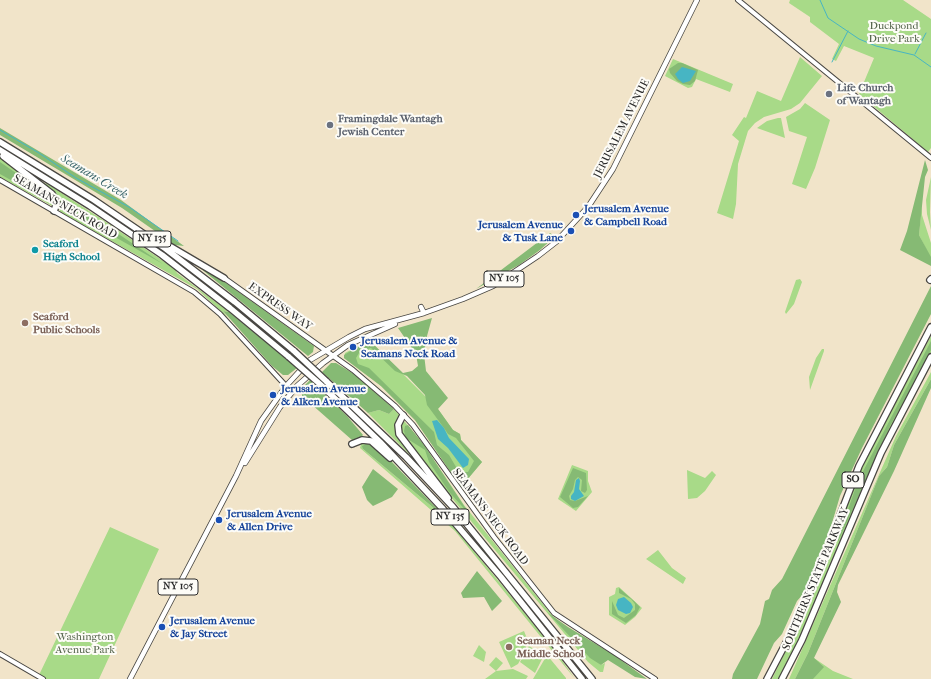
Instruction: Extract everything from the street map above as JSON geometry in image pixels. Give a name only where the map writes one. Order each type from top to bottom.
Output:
[{"type":"highway","name":"NY 135","points":[[0,142],[69,183],[119,216],[214,285],[326,380],[406,457],[453,507],[592,679]]},
{"type":"highway","name":"NY 135","points":[[0,152],[71,194],[150,247],[220,300],[321,385],[367,429],[482,554],[582,679]]},
{"type":"highway","points":[[0,152],[52,194],[57,203],[54,211]]},
{"type":"highway","points":[[119,216],[224,278]]},
{"type":"highway","name":"SOUTHERN STATE PARKWAY","points":[[767,679],[799,618],[812,588],[859,466],[931,327]]},
{"type":"highway","name":"SOUTHERN STATE PARKWAY","points":[[782,679],[805,633],[868,481],[896,423],[919,383],[931,358]]},
{"type":"highway","points":[[919,383],[931,362]]},
{"type":"highway","points":[[403,415],[398,425],[399,434],[448,496],[453,507]]},
{"type":"highway","points":[[352,444],[362,440],[371,442],[421,486]]},
{"type":"highway","points":[[582,666],[596,679]]},
{"type":"main road","name":"JERUSALEM AVENUE","points":[[130,679],[238,474],[280,407],[297,386],[333,355],[371,334],[415,316],[463,300],[498,283],[538,256],[573,225],[613,169],[697,0]]},
{"type":"main road","points":[[738,0],[931,158]]},
{"type":"main road","name":"SEAMANS NECK ROAD","points":[[0,180],[194,292],[220,314],[286,386]]},
{"type":"main road","name":"EXPRESS WAY","points":[[224,278],[325,350]]},
{"type":"main road","points":[[421,307],[424,313]]},
{"type":"main road","name":"JERUSALEM AVENUE","points":[[238,474],[261,421],[286,386],[310,360],[364,327],[415,316]]},
{"type":"main road","name":"SEAMANS NECK ROAD","points":[[325,350],[373,386],[403,415],[427,445],[450,479],[494,537],[554,612],[655,679]]},
{"type":"main road","points":[[0,654],[43,679]]},
{"type":"green space","name":"Duckpond Drive Park","points":[[790,0],[903,0],[931,19],[931,148],[928,152],[859,94],[874,58],[844,46],[836,61],[832,59],[839,44],[810,22],[810,17],[789,3]]},
{"type":"green space","points":[[800,57],[822,76],[800,103],[791,109],[764,117],[755,123],[748,131],[738,164],[736,204],[733,219],[717,213],[739,141],[732,135],[744,117],[746,118],[757,91],[781,101]]},
{"type":"green space","points":[[673,59],[733,84],[730,92],[696,79],[692,87],[688,88],[665,76]]},
{"type":"green space","points":[[678,63],[682,63],[698,70],[695,81],[690,85],[677,81],[670,73],[669,69]]},
{"type":"green space","points":[[805,103],[830,120],[815,168],[806,189],[792,184],[807,137],[789,131],[786,117],[800,109]]},
{"type":"green space","points":[[781,118],[785,138],[757,128],[767,121]]},
{"type":"green space","points":[[0,128],[121,200],[184,246],[175,245],[122,208],[0,135]]},
{"type":"green space","points":[[0,158],[53,197],[56,201],[54,207],[0,177]]},
{"type":"green space","points":[[925,160],[928,170],[925,177],[919,235],[931,257],[931,266],[900,250],[907,231]]},
{"type":"green space","points":[[0,162],[42,191],[50,198],[48,201],[0,174]]},
{"type":"green space","points":[[931,177],[931,230],[927,214],[926,200]]},
{"type":"green space","points":[[36,179],[49,185],[100,218],[175,269],[177,273],[229,312],[223,311],[228,318],[197,289],[60,212],[57,196]]},
{"type":"green space","points":[[68,202],[114,231],[163,264],[65,209]]},
{"type":"green space","points":[[922,202],[922,215],[931,243],[931,259],[919,235]]},
{"type":"green space","points":[[550,233],[553,235],[552,239],[540,250],[519,265],[476,289]]},
{"type":"green space","points":[[201,265],[314,346],[313,352],[308,356],[199,267]]},
{"type":"green space","points":[[800,279],[802,282],[794,304],[786,314],[785,312],[796,280]]},
{"type":"green space","points":[[931,286],[931,314],[862,448],[840,496],[830,530],[805,592],[797,601],[782,634],[774,643],[757,679],[732,679],[733,674],[760,624],[765,601],[769,599],[772,590],[782,579]]},
{"type":"green space","points":[[223,311],[229,312],[297,368],[288,375],[283,375],[272,366]]},
{"type":"green space","points":[[432,318],[424,354],[426,371],[448,398],[438,409],[453,430],[460,434],[461,440],[482,462],[461,487],[415,420],[381,386],[344,358],[344,355],[369,340],[403,373],[412,371],[418,366],[416,354],[398,328]],"holes":[[[371,348],[395,371],[407,376],[425,395],[427,405],[448,434],[456,438],[474,461],[468,472],[459,472],[449,455],[437,445],[434,432],[369,368],[358,364],[356,358],[359,353]]]},
{"type":"green space","points":[[931,336],[931,354],[876,458],[795,648],[780,679],[772,679],[807,608],[834,541],[853,488],[868,455]]},
{"type":"green space","points":[[369,340],[438,409],[453,430],[460,434],[461,440],[482,462],[461,487],[415,420],[381,386],[344,358],[345,353]]},
{"type":"green space","points":[[931,341],[931,350],[920,373],[891,424],[838,542],[838,538],[858,481]]},
{"type":"green space","points":[[822,349],[824,349],[824,351],[810,390],[809,377],[816,358]]},
{"type":"green space","points":[[331,363],[336,363],[354,374],[394,409],[389,414],[379,410],[368,413],[322,372]]},
{"type":"green space","points":[[931,372],[931,379],[894,445],[887,467],[879,476],[808,653],[795,679],[789,679],[896,436]]},
{"type":"green space","points":[[931,379],[931,388],[894,471],[838,585],[837,592],[841,602],[814,658],[824,667],[813,679],[795,679],[808,653],[879,476],[887,467],[894,445]]},
{"type":"green space","points":[[310,380],[347,416],[363,435],[359,439],[352,440],[302,396],[302,388]]},
{"type":"green space","points":[[394,409],[400,416],[396,426],[416,461],[368,413],[379,410],[389,414]]},
{"type":"green space","points":[[403,421],[424,445],[464,505],[551,614],[601,665],[605,663],[603,672],[600,672],[588,662],[446,491],[401,434],[400,425]]},
{"type":"green space","points":[[408,425],[424,445],[470,515],[450,493],[429,462],[425,450],[406,438],[404,431],[405,426]]},
{"type":"green space","points":[[367,442],[378,448],[392,462],[371,445],[363,449],[448,520],[559,656],[575,679],[455,531],[360,448],[361,444]]},
{"type":"green space","points":[[366,444],[371,445],[392,462],[448,520],[363,449],[362,446]]},
{"type":"green space","points":[[572,465],[588,471],[588,481],[592,492],[576,511],[558,499]]},
{"type":"green space","points":[[573,468],[586,473],[587,490],[585,493],[581,491],[582,480],[578,477],[575,480],[573,489],[569,496],[570,500],[575,501],[588,496],[578,507],[573,508],[560,497]]},
{"type":"green space","points":[[373,469],[398,489],[392,497],[373,506],[367,500],[362,487]]},
{"type":"green space","points":[[687,470],[705,478],[712,471],[716,475],[705,491],[697,498],[688,499]]},
{"type":"green space","name":"Washington Avenue Park","points":[[110,527],[159,549],[99,679],[45,679],[39,675]]},
{"type":"green space","points":[[658,550],[672,568],[686,578],[683,584],[646,559]]},
{"type":"green space","points":[[477,571],[502,601],[492,611],[484,597],[463,598],[461,593]]},
{"type":"green space","points":[[619,587],[642,608],[635,617],[625,625],[609,615],[609,597],[615,594],[616,588]]},
{"type":"green space","points":[[619,588],[640,607],[636,615],[626,623],[612,614],[612,601],[618,615],[624,618],[635,610],[635,604],[631,599],[619,593]]},
{"type":"green space","points":[[548,613],[614,655],[647,679],[635,677],[608,660],[601,665],[590,658]]},
{"type":"green space","points":[[524,631],[528,641],[524,653],[518,664],[511,668],[499,642]]},
{"type":"green space","points":[[479,645],[486,652],[484,662],[473,656]]},
{"type":"green space","points":[[529,646],[542,654],[542,659],[535,673],[520,662]]},
{"type":"green space","points":[[547,655],[566,678],[566,679],[533,679]]},
{"type":"green space","points":[[496,657],[503,663],[496,671],[489,665]]},
{"type":"green space","points":[[814,658],[833,671],[853,679],[803,679]]},
{"type":"green space","points":[[513,669],[528,676],[526,679],[485,679],[496,671]]},
{"type":"water","points":[[682,67],[696,71],[690,81],[683,83],[675,74]]},
{"type":"water","points":[[437,420],[444,428],[449,438],[469,459],[468,465],[463,468],[448,448],[438,439],[432,421]]},
{"type":"water","points":[[579,478],[579,489],[584,496],[575,501],[571,499],[571,496],[574,492],[576,480]]},
{"type":"water","points":[[624,597],[633,607],[630,613],[626,614],[618,610],[616,605],[618,599]]},
{"type":"waterway","points":[[820,0],[828,18],[859,39],[876,46],[914,55],[931,67]]},
{"type":"waterway","points":[[832,62],[848,31]]},
{"type":"waterway","points":[[915,54],[926,33]]},
{"type":"waterway","name":"Seamans Creek","points":[[0,130],[39,153],[76,178],[129,207],[178,241]]},
{"type":"place","name":"Life Church of Wantagh","points":[[829,94]]},
{"type":"place","name":"Framingdale Wantagh Jewish Center","points":[[330,125]]},
{"type":"place","name":"Jerusalem Avenue & Campbell Road","points":[[576,215]]},
{"type":"place","name":"Jerusalem Avenue & Tusk Lane","points":[[571,231]]},
{"type":"place","name":"Seaford High School","points":[[35,250]]},
{"type":"place","name":"Seaford Public Schools","points":[[25,323]]},
{"type":"place","name":"Jerusalem Avenue & Seamans Neck Road","points":[[353,347]]},
{"type":"place","name":"Jerusalem Avenue & Alken Avenue","points":[[273,395]]},
{"type":"place","name":"Jerusalem Avenue & Allen Drive","points":[[219,520]]},
{"type":"place","name":"Jerusalem Avenue & Jay Street","points":[[162,627]]},
{"type":"place","name":"Seaman Neck Middle School","points":[[509,647]]}]
